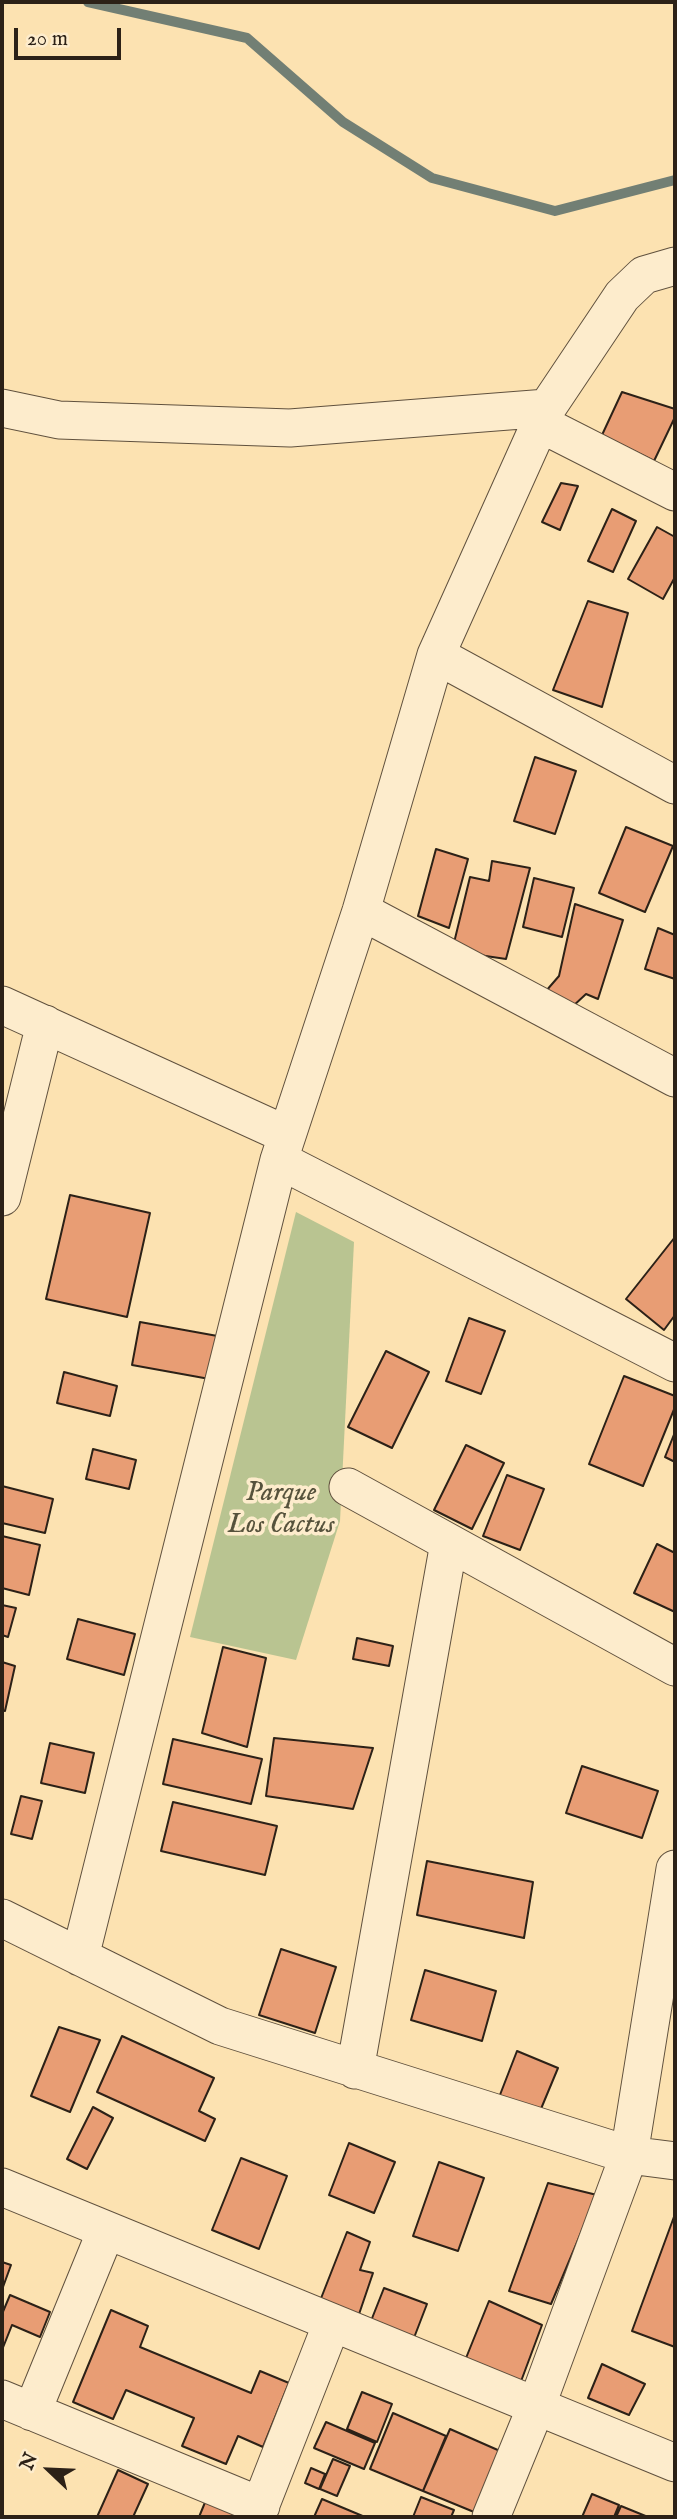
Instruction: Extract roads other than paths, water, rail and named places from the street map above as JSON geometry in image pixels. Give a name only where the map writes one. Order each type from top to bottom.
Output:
[{"type":"street","points":[[80,1957],[283,1148],[361,911],[436,655],[544,416],[622,296],[644,275],[675,266]]},
{"type":"street","points":[[2,408],[59,420],[290,428],[544,416],[675,492]]},
{"type":"street","points":[[436,655],[675,785]]},
{"type":"street","points":[[361,911],[675,1079]]},
{"type":"street","points":[[2,1005],[45,1024],[283,1148],[675,1363]]},
{"type":"street","points":[[2,1197],[45,1024]]},
{"type":"street","points":[[348,1487],[675,1667]]},
{"type":"street","points":[[355,2070],[449,1543]]},
{"type":"street","points":[[491,2517],[536,2407],[629,2155],[675,1869]]},
{"type":"street","points":[[2,1918],[220,2026],[629,2155],[675,2161]]},
{"type":"street","points":[[2,2188],[675,2463]]},
{"type":"street","points":[[106,2231],[17,2405],[258,2511],[332,2323]]},
{"type":"waterway","points":[[88,2],[247,38],[343,122],[432,178],[555,211],[675,180]]},
{"type":"park label","name":"Parque Los Cactus","points":[[281,1510]]}]
